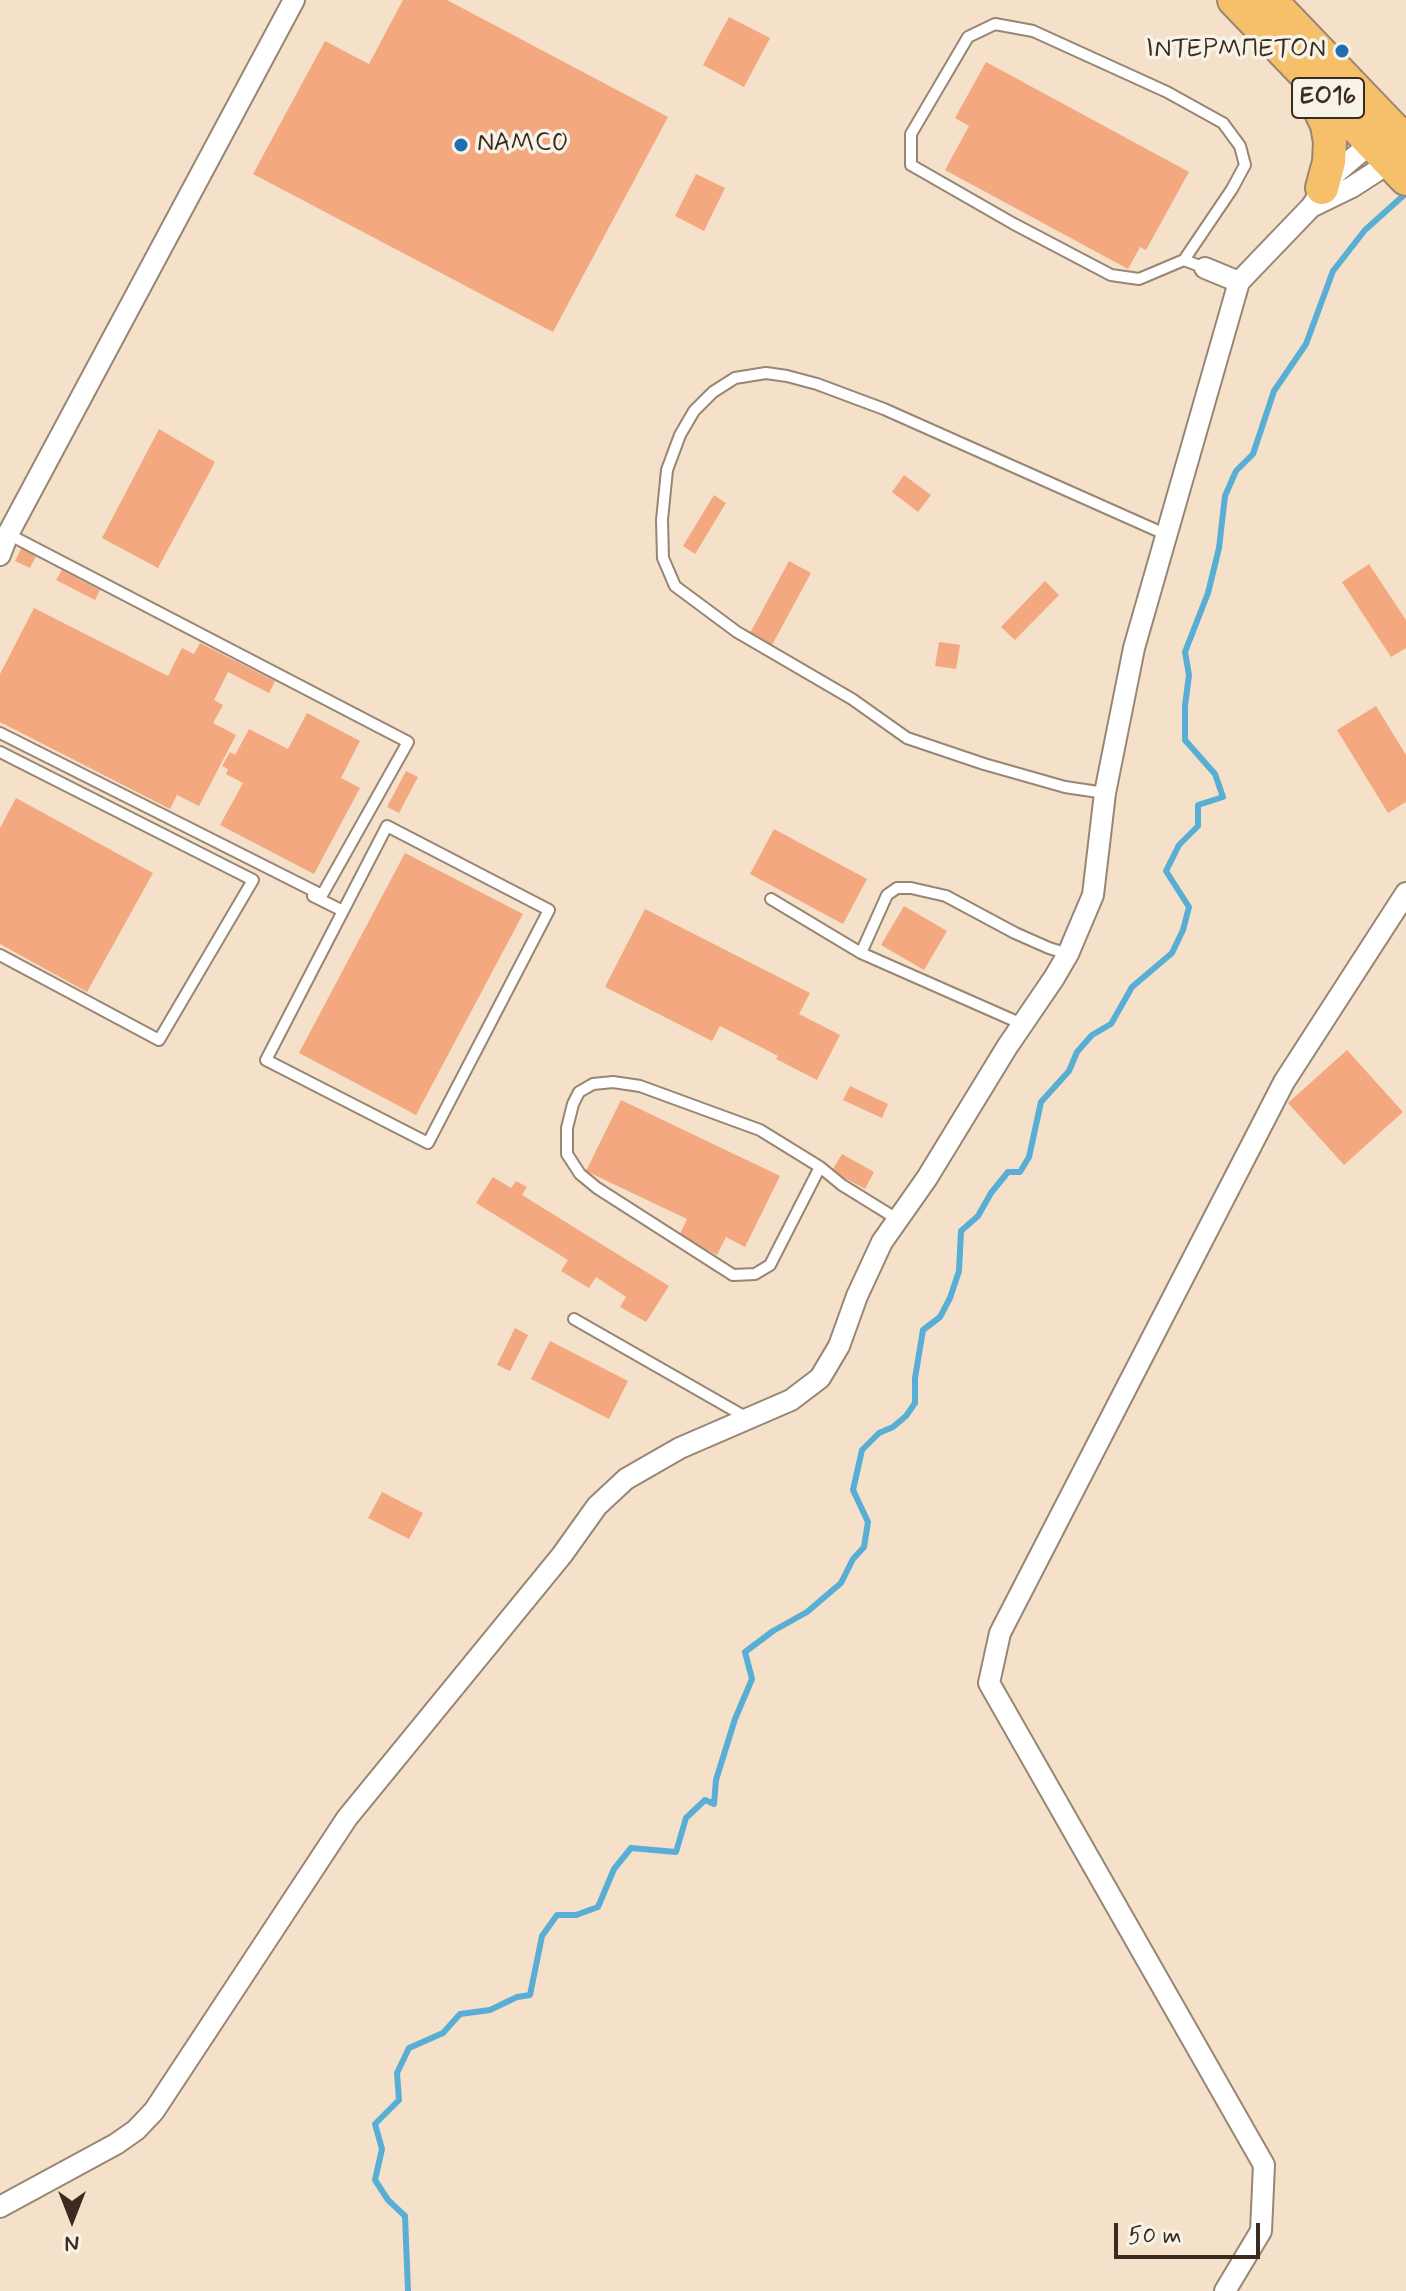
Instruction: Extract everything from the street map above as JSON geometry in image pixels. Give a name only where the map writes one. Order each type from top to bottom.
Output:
[{"type":"main road","name":"ΕΟ16","points":[[1234,0],[1393,157]]},
{"type":"main road","name":"ΕΟ16","points":[[1270,0],[1393,157]]},
{"type":"main road","points":[[1285,52],[1319,105],[1327,125],[1329,162],[1316,197]]},
{"type":"street","points":[[0,555],[8,534],[294,0]]},
{"type":"street","points":[[0,2207],[116,2144],[136,2130],[154,2111],[347,1818],[562,1555],[597,1506],[626,1479],[680,1448],[751,1420],[791,1400],[820,1378],[839,1346],[857,1296],[882,1242],[927,1178],[1068,954],[1093,895],[1105,793],[1134,648],[1239,282],[1316,197],[1352,187],[1393,157]]},
{"type":"street","points":[[1205,268],[1239,282]]},
{"type":"street","points":[[1225,2291],[1261,2231],[1264,2165],[989,1683],[1000,1633],[1284,1082],[1406,893]]},
{"type":"lane","points":[[1184,260],[1245,165],[1240,146],[1223,123],[1167,92],[1033,31],[995,24],[968,37],[911,134],[911,165],[1111,275],[1139,279],[1184,260],[1205,268]]},
{"type":"lane","points":[[1105,793],[1065,787],[907,738],[852,699],[737,632],[675,586],[663,558],[662,520],[667,470],[680,435],[694,411],[713,392],[735,378],[776,374],[817,384],[884,409],[1167,535]]},
{"type":"lane","points":[[0,733],[322,895],[408,742],[8,534]]},
{"type":"lane","points":[[0,740],[343,911]]},
{"type":"lane","points":[[0,752],[253,880],[159,1040],[0,955]]},
{"type":"lane","points":[[387,826],[549,910],[428,1143],[266,1060],[343,911],[387,826]]},
{"type":"lane","points":[[861,953],[887,895],[897,888],[911,888],[946,896],[1026,938],[1068,954]]},
{"type":"lane","points":[[771,899],[861,953],[1022,1024]]},
{"type":"lane","points":[[820,1167],[770,1265],[755,1274],[733,1275],[580,1174],[567,1154],[567,1128],[579,1092],[593,1084],[613,1082],[640,1086],[760,1130],[820,1167],[842,1185],[897,1219]]},
{"type":"lane","points":[[574,1319],[751,1420]]},
{"type":"building","name":"NAMCO","points":[[403,0],[447,0],[668,117],[553,332],[253,174],[325,41],[369,64]]},
{"type":"building","points":[[729,17],[770,38],[744,87],[703,65]]},
{"type":"building","points":[[986,62],[1189,172],[1146,250],[1140,247],[1128,269],[945,170],[969,126],[955,118]]},
{"type":"building","points":[[696,174],[725,188],[704,231],[675,216]]},
{"type":"building","points":[[159,429],[215,462],[158,568],[102,538]]},
{"type":"building","points":[[904,475],[931,495],[918,512],[892,492]]},
{"type":"building","points":[[714,495],[726,503],[695,554],[683,546]]},
{"type":"building","points":[[23,545],[38,552],[30,568],[15,561]]},
{"type":"building","points":[[789,561],[811,573],[772,645],[750,633]]},
{"type":"building","points":[[1369,564],[1406,620],[1406,648],[1391,657],[1342,582]]},
{"type":"building","points":[[62,570],[100,590],[95,600],[56,580]]},
{"type":"building","points":[[1045,581],[1059,595],[1015,640],[1001,627]]},
{"type":"building","points":[[34,608],[168,676],[182,648],[194,654],[200,643],[275,681],[269,693],[228,672],[214,700],[223,705],[213,723],[236,735],[199,806],[177,795],[170,809],[0,722],[0,674]]},
{"type":"building","points":[[939,642],[960,645],[956,669],[935,666]]},
{"type":"building","points":[[1376,706],[1406,755],[1406,802],[1388,813],[1337,730]]},
{"type":"building","points":[[307,713],[360,741],[341,778],[360,788],[314,874],[220,825],[243,783],[226,774],[228,769],[222,766],[230,752],[235,755],[249,729],[288,749]]},
{"type":"building","points":[[406,771],[418,777],[399,813],[387,807]]},
{"type":"building","points":[[16,798],[153,873],[87,992],[0,944],[0,828]]},
{"type":"building","points":[[774,829],[867,879],[843,924],[750,874]]},
{"type":"building","points":[[405,853],[523,914],[416,1115],[299,1053]]},
{"type":"building","points":[[904,906],[947,931],[924,970],[881,945]]},
{"type":"building","points":[[645,909],[810,993],[799,1014],[840,1035],[817,1080],[720,1026],[712,1041],[605,987]]},
{"type":"building","points":[[1347,1050],[1403,1112],[1344,1165],[1288,1103]]},
{"type":"building","points":[[850,1086],[888,1104],[882,1118],[843,1100]]},
{"type":"building","points":[[621,1100],[780,1176],[745,1247],[726,1237],[717,1255],[679,1236],[687,1219],[586,1171]]},
{"type":"building","points":[[842,1154],[874,1172],[865,1189],[832,1171]]},
{"type":"building","points":[[493,1177],[511,1188],[516,1181],[527,1187],[522,1195],[669,1286],[646,1322],[620,1307],[626,1297],[596,1277],[589,1288],[561,1271],[568,1260],[476,1203]]},
{"type":"building","points":[[515,1328],[528,1335],[510,1371],[497,1365]]},
{"type":"building","points":[[550,1341],[628,1381],[609,1419],[531,1379]]},
{"type":"building","points":[[382,1492],[423,1513],[409,1539],[368,1518]]},
{"type":"waterway","points":[[408,2291],[405,2216],[388,2200],[375,2180],[382,2149],[375,2124],[399,2100],[397,2073],[409,2048],[443,2033],[460,2014],[490,2010],[517,1997],[530,1995],[542,1936],[557,1915],[576,1915],[598,1907],[614,1869],[631,1848],[676,1852],[686,1818],[705,1800],[714,1804],[716,1780],[735,1719],[752,1679],[745,1652],[773,1631],[807,1612],[841,1583],[853,1559],[864,1547],[868,1522],[853,1490],[862,1450],[879,1433],[906,1416],[915,1403],[915,1378],[923,1330],[940,1317],[950,1298],[959,1271],[961,1231],[978,1216],[1008,1172],[1020,1172],[1029,1157],[1041,1102],[1069,1071],[1077,1052],[1092,1035],[1111,1024],[1132,987],[1172,953],[1183,930],[1189,907],[1166,871],[1179,845],[1198,826],[1198,805],[1223,797],[1215,774],[1185,740],[1189,675],[1185,652],[1208,593],[1219,548],[1225,496],[1236,471],[1253,454],[1274,391],[1306,344],[1333,271],[1365,230],[1403,196]]},
{"type":"place","name":"ΙΝΤΕΡΜΠΕΤΟΝ","points":[[1342,51]]},
{"type":"place","name":"NAMCO","points":[[461,145]]}]
